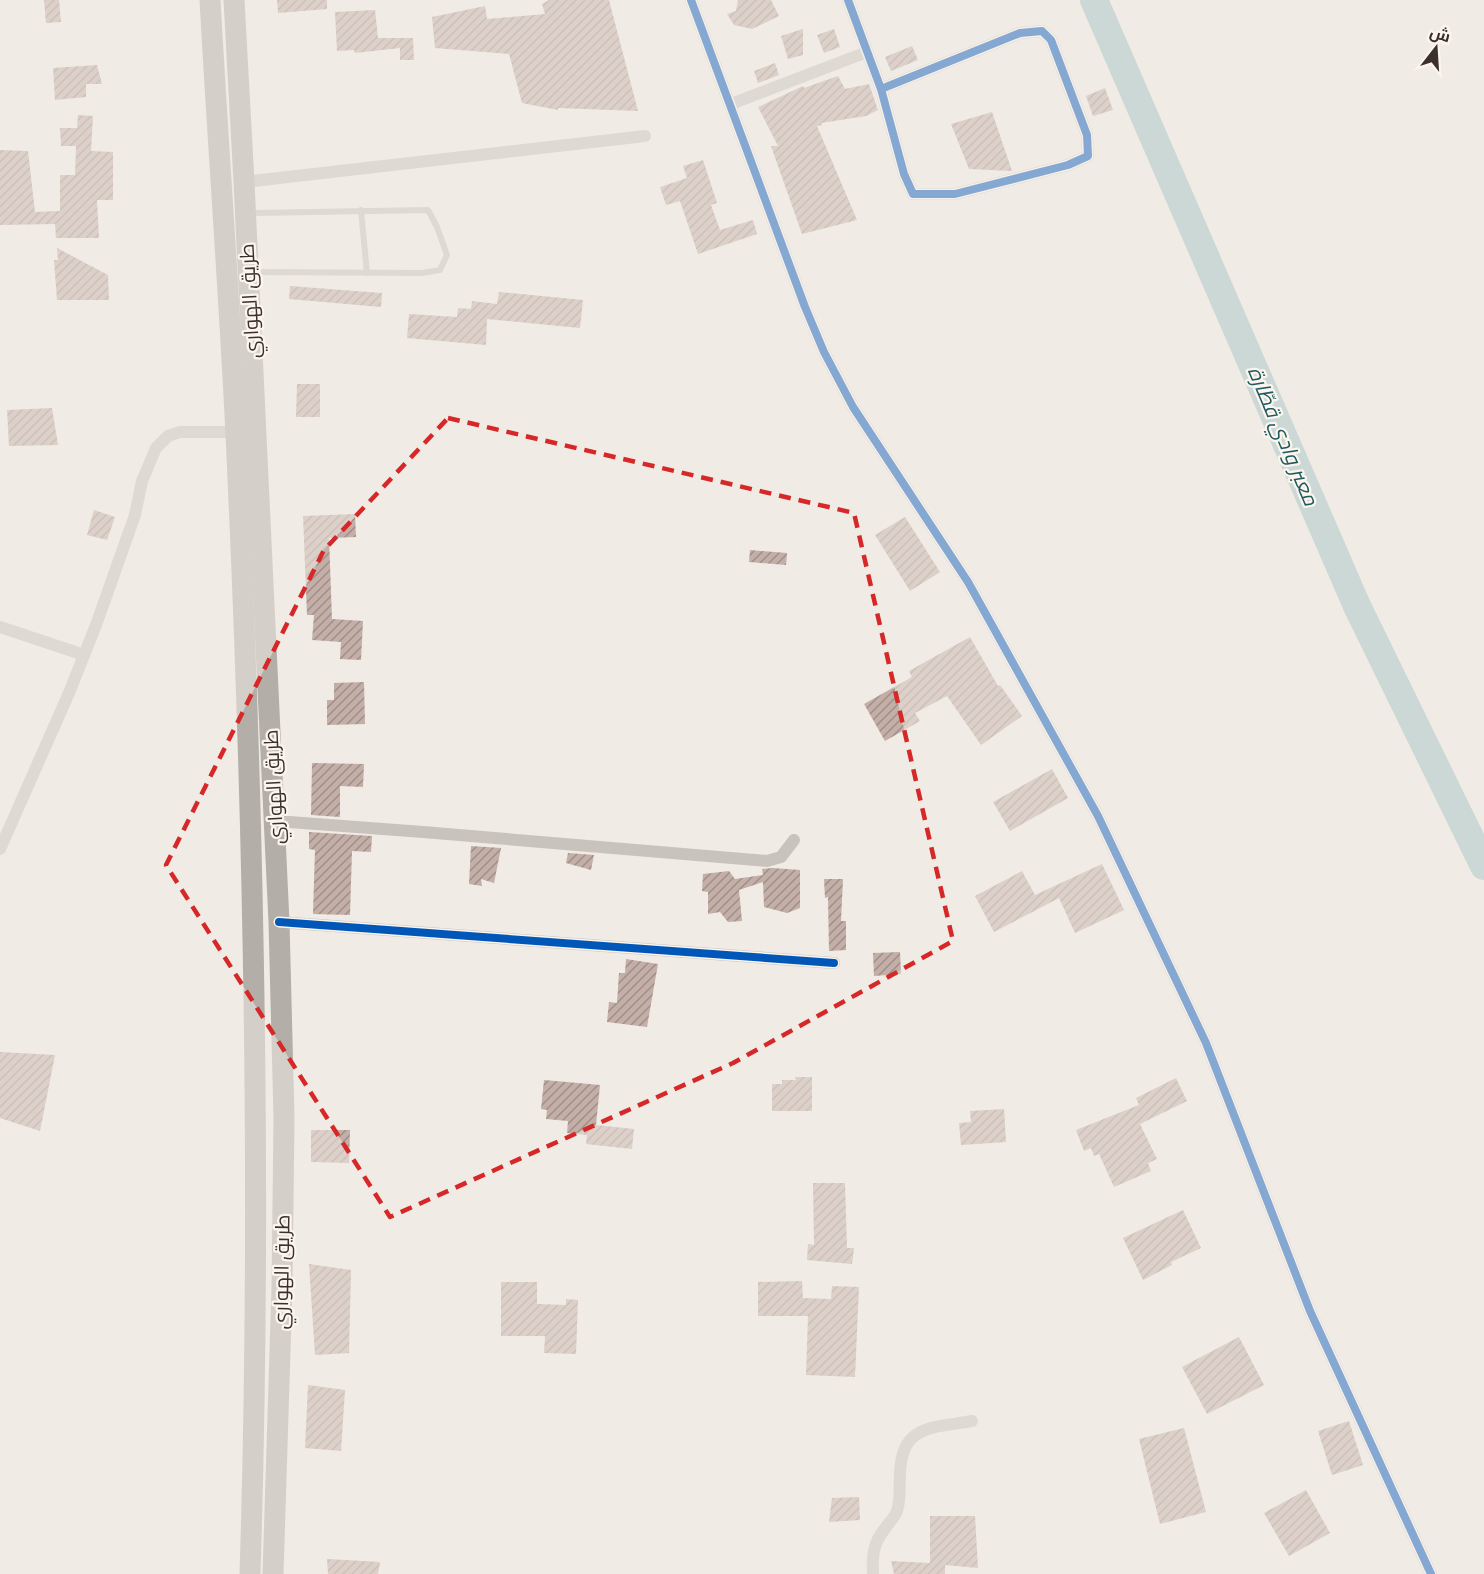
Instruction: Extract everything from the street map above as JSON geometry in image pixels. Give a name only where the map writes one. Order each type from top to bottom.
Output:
[{"type":"highway","name":"طريق الهواري","points":[[210,0],[236,432],[255,959],[257,1253],[250,1574]]},
{"type":"highway","name":"طريق الهواري","points":[[234,0],[276,821],[284,1118],[273,1574]]},
{"type":"street","points":[[691,0],[805,307],[824,352],[853,407],[968,582],[1098,816],[1206,1043],[1310,1311],[1431,1574]]},
{"type":"street","points":[[848,0],[881,89],[904,174],[913,194],[955,194],[1068,165],[1088,156],[1088,135],[1051,40],[1042,31],[1020,33],[881,89]]},
{"type":"street","points":[[730,104],[867,52]]},
{"type":"street","points":[[244,182],[645,136]]},
{"type":"street","points":[[0,849],[84,655],[135,515],[142,481],[156,448],[168,436],[180,432],[236,432]]},
{"type":"street","points":[[0,627],[84,655]]},
{"type":"street","points":[[276,821],[767,861],[781,857],[794,840]]},
{"type":"street","points":[[279,922],[834,963]]},
{"type":"street","points":[[873,1574],[875,1547],[899,1506],[900,1458],[908,1440],[925,1430],[972,1420]]},
{"type":"lane","points":[[362,210],[367,273]]},
{"type":"lane","points":[[246,213],[428,210],[447,255],[440,270],[422,273],[249,272]]},
{"type":"highlighted area","points":[[448,418],[854,513],[953,941],[733,1063],[390,1217],[166,865],[324,550]]},
{"type":"building","points":[[44,0],[59,0],[61,22],[46,23]]},
{"type":"building","points":[[277,0],[327,0],[327,9],[278,13]]},
{"type":"building","points":[[549,0],[609,0],[638,111],[558,108],[558,110],[522,103],[509,54],[435,48],[432,17],[485,6],[487,19],[545,14],[542,4]]},
{"type":"building","points":[[738,0],[771,0],[779,16],[752,29],[734,25],[727,14],[736,11]]},
{"type":"building","points":[[375,10],[378,38],[413,38],[414,60],[400,60],[400,48],[355,53],[354,50],[337,51],[335,12]]},
{"type":"building","points":[[803,29],[803,55],[788,59],[781,36]]},
{"type":"building","points":[[834,29],[840,47],[824,53],[817,35]]},
{"type":"building","points":[[912,46],[918,60],[891,71],[885,57]]},
{"type":"building","points":[[775,63],[779,75],[758,83],[754,71]]},
{"type":"building","points":[[97,65],[102,84],[86,84],[86,97],[55,100],[53,68]]},
{"type":"building","points":[[838,76],[845,89],[869,84],[878,110],[866,116],[821,123],[822,125],[817,126],[857,220],[802,234],[771,146],[778,146],[758,107],[803,86],[804,88]]},
{"type":"building","points":[[1105,88],[1113,110],[1093,116],[1086,96]]},
{"type":"building","points":[[992,112],[1012,171],[969,169],[951,124]]},
{"type":"building","points":[[78,115],[93,116],[91,151],[113,152],[113,200],[97,200],[99,238],[56,238],[55,224],[0,225],[0,150],[28,151],[35,212],[60,211],[60,175],[75,175],[76,146],[61,146],[60,128],[77,128]]},
{"type":"building","points":[[703,160],[717,203],[711,205],[720,230],[753,220],[757,234],[698,254],[680,201],[666,205],[660,187],[687,178],[683,166]]},
{"type":"building","points":[[57,248],[108,275],[109,300],[57,300],[54,260],[58,260]]},
{"type":"building","points":[[290,286],[382,293],[381,307],[289,299]]},
{"type":"building","points":[[499,292],[583,300],[580,328],[487,319],[486,345],[407,338],[409,314],[457,317],[458,308],[471,309],[472,301],[497,304]]},
{"type":"building","points":[[297,384],[320,384],[320,417],[296,417]]},
{"type":"building","points":[[52,408],[58,445],[9,446],[7,410]]},
{"type":"building","points":[[94,510],[115,517],[107,540],[87,535]]},
{"type":"building","points":[[355,514],[356,537],[329,538],[332,619],[363,621],[361,660],[340,659],[341,642],[312,640],[314,615],[307,615],[303,516]]},
{"type":"building","points":[[905,517],[940,572],[910,591],[875,535]]},
{"type":"building","points":[[750,550],[787,553],[786,565],[749,562]]},
{"type":"building","points":[[970,637],[998,686],[1000,685],[1022,716],[981,745],[947,696],[915,713],[920,721],[885,741],[864,704],[912,677],[909,671]]},
{"type":"building","points":[[364,682],[365,724],[327,725],[327,700],[334,700],[334,683]]},
{"type":"building","points":[[312,763],[364,764],[363,787],[340,786],[340,817],[311,815]]},
{"type":"building","points":[[1052,769],[1068,798],[1010,831],[993,802]]},
{"type":"building","points":[[309,832],[372,836],[371,852],[352,851],[350,915],[313,914],[315,850],[309,849]]},
{"type":"building","points":[[471,846],[501,848],[494,883],[481,879],[482,886],[469,884]]},
{"type":"building","points":[[568,853],[594,855],[591,870],[566,863]]},
{"type":"building","points":[[1102,864],[1124,910],[1075,933],[1059,898],[994,932],[975,896],[1022,871],[1035,895]]},
{"type":"building","points":[[762,869],[800,870],[800,908],[787,913],[764,907],[763,882],[739,890],[742,921],[728,922],[720,912],[708,914],[708,892],[702,891],[703,874],[729,871],[735,879],[763,875]]},
{"type":"building","points":[[824,879],[843,879],[841,921],[846,921],[846,950],[829,951],[828,897],[825,898]]},
{"type":"building","points":[[900,952],[901,974],[874,976],[873,953]]},
{"type":"building","points":[[626,959],[658,964],[647,1027],[607,1022],[609,1002],[617,1003],[619,973],[625,973]]},
{"type":"building","points":[[0,1052],[55,1055],[40,1131],[0,1118]]},
{"type":"building","points":[[795,1077],[812,1077],[812,1111],[772,1111],[772,1084],[782,1084],[782,1080],[796,1080]]},
{"type":"building","points":[[1176,1078],[1187,1101],[1140,1124],[1157,1159],[1148,1163],[1151,1171],[1114,1187],[1099,1154],[1094,1156],[1091,1148],[1084,1151],[1076,1130],[1139,1105],[1136,1098]]},
{"type":"building","points":[[544,1080],[600,1085],[596,1125],[634,1129],[632,1149],[586,1144],[587,1135],[567,1133],[568,1121],[546,1119],[547,1110],[541,1109]]},
{"type":"building","points":[[1004,1109],[1006,1142],[961,1145],[959,1123],[971,1122],[970,1111]]},
{"type":"building","points":[[311,1130],[350,1130],[349,1163],[311,1162]]},
{"type":"building","points":[[813,1183],[845,1183],[847,1248],[854,1248],[852,1264],[807,1260],[808,1244],[814,1245]]},
{"type":"building","points":[[1183,1210],[1201,1248],[1171,1262],[1172,1265],[1143,1280],[1123,1238]]},
{"type":"building","points":[[309,1264],[351,1270],[349,1353],[315,1355]]},
{"type":"building","points":[[802,1281],[803,1298],[831,1299],[832,1286],[859,1287],[855,1377],[806,1375],[808,1316],[758,1316],[758,1282]]},
{"type":"building","points":[[501,1282],[537,1282],[537,1304],[566,1305],[566,1299],[578,1300],[576,1354],[544,1353],[545,1336],[501,1336]]},
{"type":"building","points":[[1239,1337],[1264,1385],[1207,1414],[1182,1367]]},
{"type":"building","points":[[308,1385],[345,1390],[341,1451],[305,1448]]},
{"type":"building","points":[[1349,1421],[1363,1465],[1332,1475],[1318,1431]]},
{"type":"building","points":[[1184,1428],[1206,1512],[1160,1524],[1139,1439]]},
{"type":"building","points":[[1306,1490],[1330,1533],[1289,1556],[1264,1513]]},
{"type":"building","points":[[859,1497],[860,1520],[829,1522],[832,1498]]},
{"type":"building","points":[[930,1516],[975,1516],[978,1568],[945,1565],[945,1574],[894,1574],[891,1561],[930,1563]]},
{"type":"building","points":[[327,1559],[380,1562],[378,1574],[328,1574]]},
{"type":"waterway","name":"معبر وادي قطّارة","points":[[1094,0],[1357,606],[1484,866]]},
{"type":"cycle path","points":[[691,0],[805,307],[824,352],[853,407],[968,582],[1098,816],[1206,1043],[1310,1311],[1431,1574]]},
{"type":"cycle path","points":[[848,0],[881,89],[904,174],[913,194],[955,194],[1068,165],[1088,156],[1087,135],[1051,40],[1042,31],[1020,33],[881,89]]},
{"type":"cycle path","points":[[279,922],[834,963]]}]
